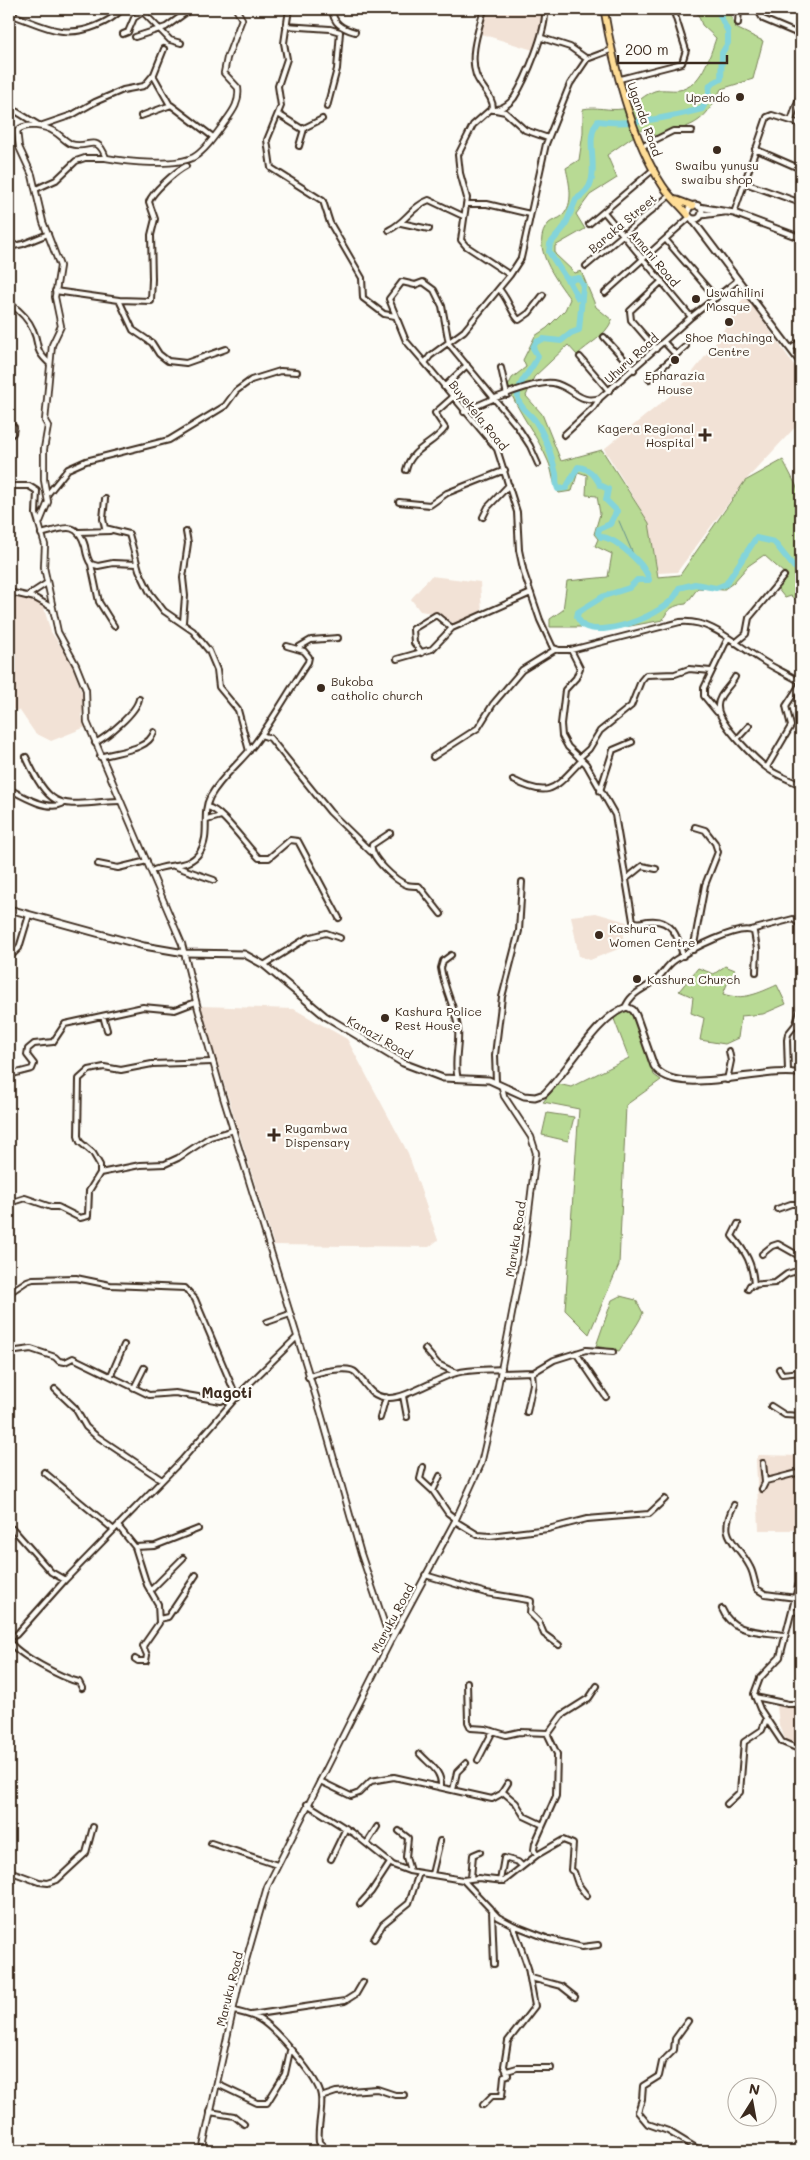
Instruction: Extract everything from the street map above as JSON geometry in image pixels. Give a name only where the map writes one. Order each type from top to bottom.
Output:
[{"type":"main road","name":"Uganda Road","points":[[604,9],[610,50],[636,130],[654,169],[670,195],[699,228],[792,348],[801,363]]},
{"type":"main road","name":"Uganda Road","points":[[675,200],[696,206]]},
{"type":"main road","points":[[696,206],[700,217],[699,228]]},
{"type":"main road","points":[[732,212],[690,217],[688,210],[696,206],[732,212],[801,238]]},
{"type":"main road","name":"Kanazi Road","points":[[9,909],[121,942],[185,953],[233,953],[253,958],[325,1016],[403,1063],[436,1076],[496,1082],[524,1096],[535,1097],[544,1094],[594,1034],[626,1008]]},
{"type":"main road","points":[[626,1008],[630,1008],[636,1015],[650,1057],[658,1071],[677,1079],[699,1082],[788,1071],[801,1074]]},
{"type":"street","points":[[9,14],[51,29],[76,33],[108,20],[122,9]]},
{"type":"street","points":[[135,37],[160,29],[179,19],[191,9]]},
{"type":"street","points":[[36,189],[56,180],[76,161],[85,158],[106,158],[134,163],[188,158],[197,154],[213,137],[238,102],[238,88],[224,72],[242,19],[236,9]]},
{"type":"street","points":[[289,9],[284,43],[287,60],[279,80],[281,101],[278,114],[267,140],[271,168],[322,201],[330,223],[362,278],[363,298],[384,314],[395,316]]},
{"type":"street","points":[[332,9],[333,18],[336,23],[354,32]]},
{"type":"street","points":[[484,9],[476,40],[474,67],[477,78],[493,102],[493,110]]},
{"type":"street","points":[[510,275],[466,246],[461,240],[466,204],[458,155],[473,125],[493,110],[506,106],[514,98],[542,38],[545,9]]},
{"type":"street","points":[[620,79],[682,63],[686,50],[673,9]]},
{"type":"street","points":[[738,23],[739,9]]},
{"type":"street","points":[[757,9],[763,19],[801,35]]},
{"type":"street","points":[[123,34],[128,32],[134,18],[145,10],[170,40],[180,43]]},
{"type":"street","points":[[286,26],[330,29],[340,32],[337,69],[327,107]]},
{"type":"street","points":[[542,38],[570,47],[587,59]]},
{"type":"street","points":[[39,524],[48,506],[44,449],[48,426],[45,421],[52,345],[61,326],[56,291],[60,266],[48,234],[32,175],[19,147],[18,130],[23,127],[40,126],[72,115],[95,102],[123,90],[144,86],[153,75],[164,48]]},
{"type":"street","points":[[426,363],[430,356],[450,344],[464,331],[522,258],[548,138],[574,76],[587,59],[610,50]]},
{"type":"street","points":[[153,75],[170,105],[213,137]]},
{"type":"street","points":[[791,121],[801,92]]},
{"type":"street","points":[[141,116],[170,105]]},
{"type":"street","points":[[9,107],[40,126],[54,132],[71,144],[96,143],[103,148],[106,158]]},
{"type":"street","points":[[484,110],[506,112],[524,130],[548,138]]},
{"type":"street","points":[[278,114],[299,129],[304,129],[322,119]]},
{"type":"street","points":[[732,212],[745,183],[762,128],[769,116],[801,124]]},
{"type":"street","points":[[299,146],[304,129]]},
{"type":"street","points":[[643,146],[673,131],[692,132]]},
{"type":"street","points":[[755,149],[801,169]]},
{"type":"street","points":[[56,291],[119,300],[150,301],[152,279],[151,235],[155,219],[149,206],[149,201],[172,176],[186,166]]},
{"type":"street","points":[[589,224],[654,169]]},
{"type":"street","points":[[745,183],[801,204]]},
{"type":"street","name":"Baraka Street","points":[[586,266],[670,195]]},
{"type":"street","points":[[390,230],[401,223],[416,206],[428,200],[463,216]]},
{"type":"street","points":[[466,204],[487,204],[530,214]]},
{"type":"street","name":"Amani Road","points":[[604,212],[692,318]]},
{"type":"street","points":[[605,293],[690,217]]},
{"type":"street","points":[[401,223],[429,229]]},
{"type":"street","points":[[9,247],[23,244],[48,234]]},
{"type":"street","points":[[666,240],[716,298]]},
{"type":"street","name":"Uhuru Road","points":[[464,412],[534,384],[554,383],[579,398],[592,400],[600,398],[634,370],[656,348],[738,280]]},
{"type":"street","name":"Buyekela Road","points":[[450,344],[442,306],[434,290],[425,283],[415,285],[402,282],[389,297],[406,341],[497,449],[505,470],[519,524],[520,558],[548,639],[556,649]]},
{"type":"street","points":[[656,348],[631,320],[630,311],[662,282]]},
{"type":"street","points":[[499,289],[510,304],[514,316],[519,320],[529,313],[543,295]]},
{"type":"street","points":[[119,300],[133,330],[152,343],[159,354],[168,361],[186,363],[226,349]]},
{"type":"street","points":[[9,303],[27,321],[34,332],[37,350],[50,364]]},
{"type":"street","points":[[604,337],[634,370]]},
{"type":"street","points":[[664,342],[676,355]]},
{"type":"street","points":[[792,348],[801,342]]},
{"type":"street","points":[[450,344],[530,446],[538,464]]},
{"type":"street","points":[[649,379],[686,346]]},
{"type":"street","points":[[580,357],[609,391]]},
{"type":"street","points":[[444,387],[467,364]]},
{"type":"street","points":[[500,368],[508,394]]},
{"type":"street","points":[[47,495],[71,468],[86,461],[169,440],[225,406],[236,391],[251,380],[280,371],[297,372]]},
{"type":"street","points":[[406,470],[408,462],[418,448],[432,441],[445,428],[435,413],[453,397]]},
{"type":"street","points":[[564,435],[594,407],[600,398]]},
{"type":"street","points":[[9,423],[14,427],[13,433],[9,436]]},
{"type":"street","points":[[399,502],[430,505],[446,493],[505,470]]},
{"type":"street","points":[[483,517],[488,507],[509,485]]},
{"type":"street","points":[[15,486],[29,486],[37,491],[36,514],[45,545],[44,562],[51,607],[58,632],[83,682],[87,699],[86,722],[100,757],[178,930],[213,1062],[361,1554],[390,1642]]},
{"type":"street","points":[[105,499],[103,524],[105,528],[113,531]]},
{"type":"street","points":[[41,534],[69,527],[79,532],[113,531],[126,532],[130,535],[137,564],[146,585],[160,607],[183,622],[209,651],[217,670],[219,688],[238,710],[249,751]]},
{"type":"street","points":[[79,532],[91,564],[99,602],[114,626]]},
{"type":"street","points":[[183,622],[185,596],[183,578],[188,549],[186,532]]},
{"type":"street","points":[[91,564],[98,566],[113,563],[137,564]]},
{"type":"street","points":[[735,643],[746,634],[749,618],[784,576]]},
{"type":"street","points":[[28,596],[48,584]]},
{"type":"street","points":[[9,592],[42,600],[51,607]]},
{"type":"street","points":[[397,659],[422,653],[432,648],[452,628],[531,593]]},
{"type":"street","points":[[422,653],[414,643],[414,627],[436,615],[452,628]]},
{"type":"street","points":[[433,757],[478,728],[493,704],[522,670],[556,649],[571,650],[687,621],[712,628],[801,683],[786,706],[791,726],[767,767]]},
{"type":"street","points":[[299,649],[299,647],[311,640],[338,638]]},
{"type":"street","points":[[728,638],[705,685],[704,694],[738,738],[767,767],[801,785]]},
{"type":"street","points":[[152,870],[186,864],[200,852],[204,842],[208,800],[222,778],[249,751],[261,735],[308,662],[307,654],[299,649],[287,646]]},
{"type":"street","points":[[571,650],[580,668],[576,678],[565,690],[561,729],[564,741],[581,759],[617,822],[632,921],[638,923],[666,922],[676,935],[683,956]]},
{"type":"street","points":[[513,780],[530,789],[548,790],[560,782],[589,749],[600,730],[631,706],[641,681],[646,676],[675,674],[689,669],[712,671]]},
{"type":"street","points":[[719,714],[718,701],[734,677]]},
{"type":"street","points":[[95,743],[111,733],[133,710],[140,699]]},
{"type":"street","points":[[738,738],[749,726]]},
{"type":"street","points":[[100,757],[143,746],[152,738],[154,732]]},
{"type":"street","points":[[261,735],[270,738],[330,812],[371,852],[379,863],[405,884],[419,886],[441,914]]},
{"type":"street","points":[[600,791],[613,750],[632,742]]},
{"type":"street","points":[[26,757],[34,774],[49,795],[62,804]]},
{"type":"street","points":[[9,789],[44,804],[59,806],[62,804],[120,802]]},
{"type":"street","points":[[207,807],[212,808],[221,816],[259,858],[269,858],[290,840],[298,841],[339,918]]},
{"type":"street","points":[[206,821],[221,816]]},
{"type":"street","points":[[693,950],[705,885],[718,852],[715,843],[705,830],[695,827]]},
{"type":"street","points":[[371,852],[373,844],[390,833]]},
{"type":"street","points":[[98,864],[118,868],[147,861]]},
{"type":"street","points":[[174,866],[214,880]]},
{"type":"street","points":[[626,878],[642,866],[656,869]]},
{"type":"street","points":[[496,1082],[495,1055],[502,997],[519,931],[522,882]]},
{"type":"street","points":[[9,958],[19,948],[29,915]]},
{"type":"street","points":[[626,1008],[634,993],[655,981],[674,960],[693,950],[723,936],[793,919],[801,925]]},
{"type":"street","points":[[752,930],[757,949],[756,972]]},
{"type":"street","points":[[264,965],[307,938],[326,933],[340,938]]},
{"type":"street","points":[[451,955],[443,961],[440,968],[455,1011],[458,1031],[456,1054],[458,1079]]},
{"type":"street","points":[[9,1075],[32,1069],[34,1064],[26,1053],[31,1045],[53,1042],[65,1024],[144,1007],[175,1010],[196,1002]]},
{"type":"street","points":[[788,1071],[788,1034],[796,1024],[801,1006]]},
{"type":"street","points":[[102,1016],[107,1030]]},
{"type":"street","points":[[727,1080],[731,1062],[728,1051]]},
{"type":"street","points":[[100,1173],[97,1158],[80,1142],[78,1136],[77,1118],[81,1076],[89,1070],[104,1067],[121,1070],[152,1064],[213,1062]]},
{"type":"street","name":"Maruku Road","points":[[202,2151],[252,1932],[267,1887],[394,1634],[456,1520],[481,1464],[525,1243],[536,1153],[532,1137],[504,1096],[502,1086]]},
{"type":"street","points":[[9,1204],[25,1198],[51,1207],[58,1207],[83,1219],[88,1216],[90,1188],[100,1173],[143,1164],[165,1164],[178,1158],[210,1137],[234,1130]]},
{"type":"street","points":[[777,1209],[791,1204],[801,1204]]},
{"type":"street","points":[[738,1224],[732,1236],[744,1249],[750,1260],[754,1286]]},
{"type":"street","points":[[762,1254],[778,1244],[801,1258],[801,1310]]},
{"type":"street","points":[[748,1289],[749,1286],[775,1283],[787,1274],[800,1270]]},
{"type":"street","points":[[9,1293],[29,1280],[76,1278],[110,1285],[185,1288],[192,1293],[236,1396]]},
{"type":"street","points":[[267,1322],[290,1314]]},
{"type":"street","points":[[82,1688],[79,1682],[64,1677],[29,1658],[9,1639],[16,1635],[65,1580],[162,1480],[236,1396],[296,1338]]},
{"type":"street","points":[[111,1375],[124,1345]]},
{"type":"street","points":[[9,1352],[31,1349],[55,1357],[59,1361],[65,1362],[72,1358],[152,1396],[175,1393],[218,1401],[236,1396]]},
{"type":"street","points":[[425,1349],[441,1366],[445,1376],[443,1379]]},
{"type":"street","points":[[308,1377],[317,1373],[350,1370],[357,1374],[370,1393],[386,1397],[404,1396],[456,1373],[501,1371],[532,1373],[554,1360],[586,1350],[613,1352]]},
{"type":"street","points":[[576,1353],[606,1397]]},
{"type":"street","points":[[441,1366],[456,1373]]},
{"type":"street","points":[[134,1388],[144,1368]]},
{"type":"street","points":[[779,1368],[782,1374],[801,1372]]},
{"type":"street","points":[[527,1412],[533,1384],[532,1373]]},
{"type":"street","points":[[55,1389],[75,1408],[86,1427],[95,1436],[162,1480]]},
{"type":"street","points":[[404,1396],[407,1417]]},
{"type":"street","points":[[380,1418],[386,1397]]},
{"type":"street","points":[[772,1406],[782,1414],[801,1416]]},
{"type":"street","points":[[762,1489],[765,1482],[763,1463]]},
{"type":"street","points":[[423,1467],[420,1480],[433,1491],[442,1505],[456,1520],[473,1533],[490,1536],[548,1529],[587,1519],[650,1514],[665,1499]]},
{"type":"street","points":[[44,1472],[77,1497],[114,1530]]},
{"type":"street","points":[[765,1482],[801,1472]]},
{"type":"street","points":[[433,1491],[440,1476]]},
{"type":"street","points":[[734,1505],[729,1515],[727,1534],[751,1568],[757,1589],[766,1594],[796,1598]]},
{"type":"street","points":[[118,1526],[135,1547],[150,1591],[158,1604],[159,1619],[155,1630],[144,1642],[146,1661],[135,1659]]},
{"type":"street","points":[[13,1529],[51,1572],[65,1580]]},
{"type":"street","points":[[135,1547],[155,1546],[198,1529]]},
{"type":"street","points":[[150,1591],[183,1558]]},
{"type":"street","points":[[159,1619],[168,1618],[196,1575]]},
{"type":"street","points":[[801,1575],[790,1626],[784,1635],[780,1657],[757,1682],[755,1697],[766,1720],[782,1742],[801,1750]]},
{"type":"street","points":[[426,1576],[486,1593],[531,1601],[530,1613],[539,1622],[544,1634],[559,1645]]},
{"type":"street","points":[[722,1609],[725,1618],[740,1629],[784,1635]]},
{"type":"street","points":[[793,1612],[801,1611]]},
{"type":"street","points":[[387,1631],[394,1634]]},
{"type":"street","points":[[467,1682],[468,1722],[471,1728],[506,1735],[519,1732],[547,1733]]},
{"type":"street","points":[[547,1733],[562,1715],[589,1698],[597,1686]]},
{"type":"street","points":[[755,1697],[788,1704],[801,1704]]},
{"type":"street","points":[[727,1804],[740,1792],[744,1742],[762,1730],[766,1720]]},
{"type":"street","points":[[478,1760],[493,1731]]},
{"type":"street","points":[[536,1855],[534,1847],[556,1796],[557,1754],[547,1733]]},
{"type":"street","points":[[420,1754],[436,1770],[441,1780],[441,1788]]},
{"type":"street","points":[[453,1790],[457,1772],[466,1763]]},
{"type":"street","points":[[320,1781],[351,1796],[359,1794],[371,1781],[384,1777],[394,1777],[492,1799],[499,1796],[508,1783]]},
{"type":"street","points":[[503,1792],[516,1803],[524,1816],[542,1825]]},
{"type":"street","points":[[307,1804],[346,1828],[390,1863],[410,1871],[463,1880],[471,1878],[500,1881],[508,1879],[536,1855],[563,1840],[573,1844],[572,1870],[578,1884],[587,1896]]},
{"type":"street","points":[[9,1871],[42,1883],[57,1880],[86,1853],[93,1827]]},
{"type":"street","points":[[367,1843],[377,1827]]},
{"type":"street","points":[[331,1858],[340,1845],[346,1828]]},
{"type":"street","points":[[399,1831],[408,1838],[406,1857],[410,1871]]},
{"type":"street","points":[[432,1874],[440,1840]]},
{"type":"street","points":[[211,1843],[277,1865]]},
{"type":"street","points":[[471,1878],[473,1854],[480,1852]]},
{"type":"street","points":[[500,1881],[504,1858],[518,1862],[522,1866]]},
{"type":"street","points":[[360,1904],[371,1892],[390,1863]]},
{"type":"street","points":[[374,1939],[383,1924],[409,1903],[419,1873]]},
{"type":"street","points":[[463,1880],[498,1917],[513,1925],[576,1946],[589,1948],[598,1946]]},
{"type":"street","points":[[492,1910],[494,1964]]},
{"type":"street","points":[[508,2074],[504,2066],[508,2041],[535,2006],[531,1978],[513,1925]]},
{"type":"street","points":[[531,1978],[560,1986],[575,1997]]},
{"type":"street","points":[[249,2016],[344,2001],[356,1994],[363,1982]]},
{"type":"street","points":[[234,2012],[249,2016],[266,2025],[316,2084],[321,2097],[317,2131],[319,2142],[324,2146]]},
{"type":"street","points":[[688,2021],[675,2039],[674,2050],[662,2062],[659,2076],[643,2086],[642,2100],[638,2112],[648,2124],[668,2131],[701,2151]]},
{"type":"street","points":[[217,2084],[257,2103],[267,2103],[285,2074],[290,2051]]},
{"type":"street","points":[[484,2106],[492,2096],[502,2096],[504,2076],[508,2074],[507,2071],[517,2068],[551,2068]]},
{"type":"street","points":[[321,2097],[336,2092],[377,2088],[394,2095],[404,2095]]},
{"type":"street","points":[[210,2112],[234,2116],[244,2124]]},
{"type":"shaded area","points":[[486,9],[543,9],[543,18],[533,50],[481,34]]},
{"type":"shaded area","name":"Kagera Regional Hospital","points":[[745,295],[801,375],[801,421],[745,481],[677,572],[658,573],[649,523],[604,449],[681,387],[714,345]]},
{"type":"shaded area","points":[[431,576],[480,582],[482,612],[456,625],[439,614],[420,611],[411,599]]},
{"type":"shaded area","points":[[9,597],[42,602],[51,632],[71,661],[82,693],[83,710],[81,716],[86,727],[51,741],[35,733],[20,711],[9,709]]},
{"type":"shaded area","name":"Kashura Women Centre","points":[[596,913],[627,922],[621,948],[590,960],[579,956],[571,916]]},
{"type":"shaded area","points":[[200,1006],[294,1009],[347,1039],[408,1153],[438,1240],[429,1247],[274,1245]]},
{"type":"shaded area","points":[[759,1455],[801,1456],[801,1530],[759,1530],[756,1459]]},
{"type":"shaded area","points":[[801,1705],[801,1748],[788,1745],[779,1725],[777,1706]]},
{"type":"green space","points":[[696,9],[728,9],[736,28],[763,41],[753,79],[721,89],[715,101],[696,122],[656,136],[644,129],[607,155],[617,178],[590,195],[576,214],[585,229],[555,246],[555,254],[575,273],[581,271],[596,307],[612,320],[601,335],[577,355],[568,345],[534,377],[526,396],[542,414],[561,461],[602,450],[649,523],[658,577],[680,575],[745,481],[783,460],[801,495],[801,604],[791,596],[785,598],[777,588],[785,574],[764,555],[748,566],[733,583],[723,590],[698,588],[686,604],[672,608],[663,620],[603,631],[580,627],[550,627],[550,619],[563,610],[567,581],[608,577],[612,554],[595,546],[598,539],[594,534],[600,514],[597,496],[586,495],[587,475],[578,472],[572,491],[559,493],[544,451],[508,386],[512,378],[526,367],[523,360],[535,336],[547,328],[565,310],[570,299],[552,273],[547,262],[543,252],[543,232],[549,223],[562,216],[569,205],[570,193],[566,168],[579,160],[583,133],[583,109],[622,109],[631,106],[655,91],[687,88],[704,70],[716,38],[702,25]]},
{"type":"green space","points":[[725,966],[735,970],[736,982],[728,982],[723,994],[737,997],[744,996],[777,985],[786,1004],[763,1014],[741,1016],[738,1038],[725,1044],[700,1040],[704,1018],[691,1013],[693,997],[679,991],[698,968],[714,974]]},
{"type":"green space","points":[[625,1010],[629,1010],[635,1018],[654,1075],[661,1080],[626,1105],[619,1265],[589,1334],[565,1310],[579,1109],[543,1102],[558,1084],[571,1087],[629,1058],[614,1019]]},
{"type":"green space","points":[[547,1113],[574,1117],[568,1141],[542,1135]]},
{"type":"green space","points":[[620,1296],[636,1300],[643,1313],[641,1318],[619,1351],[596,1346],[612,1300]]},
{"type":"waterway","points":[[717,9],[728,32],[728,43],[722,53],[721,79],[710,85],[708,98],[702,109],[637,122],[598,121],[593,130],[593,173],[591,183],[586,192],[576,199],[565,226],[550,244],[549,252],[567,280],[579,278],[583,286],[579,330],[571,333],[561,341],[543,339],[536,342],[533,348],[538,356],[522,381],[518,398],[521,405],[540,428],[546,441],[551,454],[558,489],[566,488],[578,467],[588,470],[594,475],[600,485],[608,489],[606,500],[617,511],[610,524],[599,529],[598,533],[601,537],[607,538],[630,553],[643,567],[649,580],[637,580],[629,588],[604,596],[578,612],[577,617],[584,626],[594,629],[622,626],[652,614],[665,606],[674,597],[679,588],[695,584],[716,588],[726,584],[756,538],[774,542],[794,567],[801,571]]},
{"type":"waterway","points":[[568,279],[578,298]]},
{"type":"waterway","points":[[619,521],[637,563]]},
{"type":"place","name":"Upendo","points":[[740,97]]},
{"type":"place","name":"Swaibu yunusu swaibu shop","points":[[717,150]]},
{"type":"place","name":"Uswahilini Mosque","points":[[696,299]]},
{"type":"place","name":"Shoe Machinga Centre","points":[[729,322]]},
{"type":"place","name":"Epharazia House","points":[[675,360]]},
{"type":"place","name":"Kagera Regional Hospital","points":[[705,435]]},
{"type":"place","name":"Bukoba catholic church","points":[[321,688]]},
{"type":"place","name":"Kashura Women Centre","points":[[599,935]]},
{"type":"place","name":"Kashura Church","points":[[637,979]]},
{"type":"place","name":"Kashura Police Rest House","points":[[385,1018]]},
{"type":"place","name":"Rugambwa Dispensary","points":[[274,1135]]},
{"type":"district","name":"Magoti","points":[[227,1392]]}]
